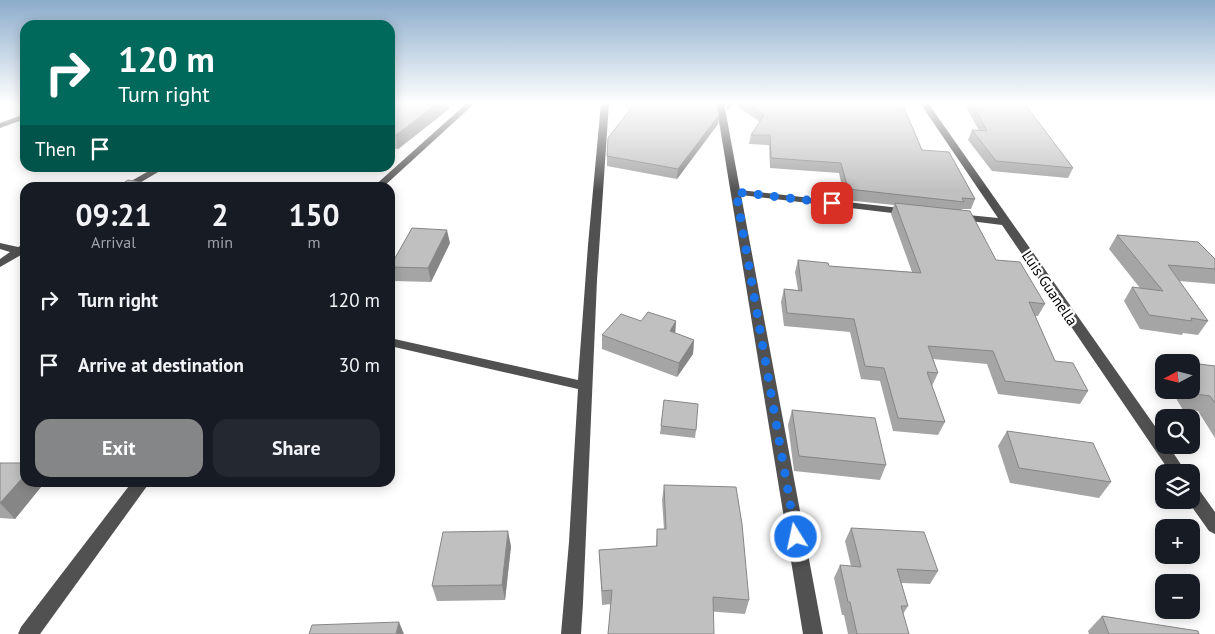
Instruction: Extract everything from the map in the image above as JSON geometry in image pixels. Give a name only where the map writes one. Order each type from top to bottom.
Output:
[{"type":"street","points":[[395,171],[438,133]]},
{"type":"street","points":[[571,634],[578,561],[585,386],[597,186],[602,133]]},
{"type":"street","points":[[725,133],[813,634]]},
{"type":"street","name":"Luis Guanella","points":[[944,133],[1172,464]]},
{"type":"street","points":[[134,182],[153,172]]},
{"type":"street","points":[[383,182],[394,172]]},
{"type":"street","points":[[736,192],[919,213]]},
{"type":"street","points":[[948,216],[1006,222]]},
{"type":"street","points":[[0,246],[20,249]]},
{"type":"street","points":[[0,264],[20,252]]},
{"type":"street","points":[[395,343],[585,386]]},
{"type":"street","points":[[28,634],[138,487]]},
{"type":"street","points":[[1200,505],[1215,526]]},
{"type":"building","points":[[612,133],[706,133],[678,169],[607,156],[608,138]]},
{"type":"building","points":[[753,133],[915,133],[922,150],[949,152],[975,199],[962,198],[964,202],[848,189],[841,163],[771,158],[770,135],[751,135]]},
{"type":"building","points":[[974,133],[1046,133],[1073,168],[996,161]]},
{"type":"building","points":[[895,203],[970,211],[996,260],[1020,262],[1045,304],[1029,302],[1055,361],[1073,363],[1088,391],[1005,381],[993,351],[928,346],[938,373],[927,372],[945,422],[898,418],[884,368],[865,366],[854,319],[787,313],[784,289],[802,291],[798,260],[828,263],[829,266],[921,273]]},
{"type":"building","points":[[412,228],[447,230],[428,268],[395,267],[395,258]]},
{"type":"building","points":[[1117,235],[1198,242],[1215,259],[1215,269],[1168,265],[1208,321],[1191,318],[1192,321],[1149,315],[1132,287],[1163,291]]},
{"type":"building","points":[[648,312],[676,321],[670,331],[694,340],[679,363],[602,335],[621,314],[641,321]]},
{"type":"building","points":[[1200,364],[1215,366],[1215,403],[1210,396],[1200,395]]},
{"type":"building","points":[[664,400],[698,404],[696,430],[661,426]]},
{"type":"building","points":[[792,410],[875,418],[886,465],[799,456]]},
{"type":"building","points":[[1007,431],[1093,443],[1111,482],[1019,468]]},
{"type":"building","points":[[0,463],[20,463],[20,481],[0,503]]},
{"type":"building","points":[[664,485],[736,487],[742,524],[749,600],[713,597],[714,634],[608,634],[612,590],[602,591],[599,550],[657,546],[657,529],[666,529]]},
{"type":"building","points":[[851,528],[924,532],[938,571],[897,569],[908,606],[901,606],[909,634],[857,634],[840,565],[861,567]]},
{"type":"building","points":[[508,531],[502,585],[432,586],[443,532]]},
{"type":"building","points":[[1102,616],[1198,631],[1199,634],[1109,634]]},
{"type":"building","points":[[399,622],[396,634],[309,634],[312,625]]},
{"type":"route","points":[[796,537],[736,192],[832,203]]}]
